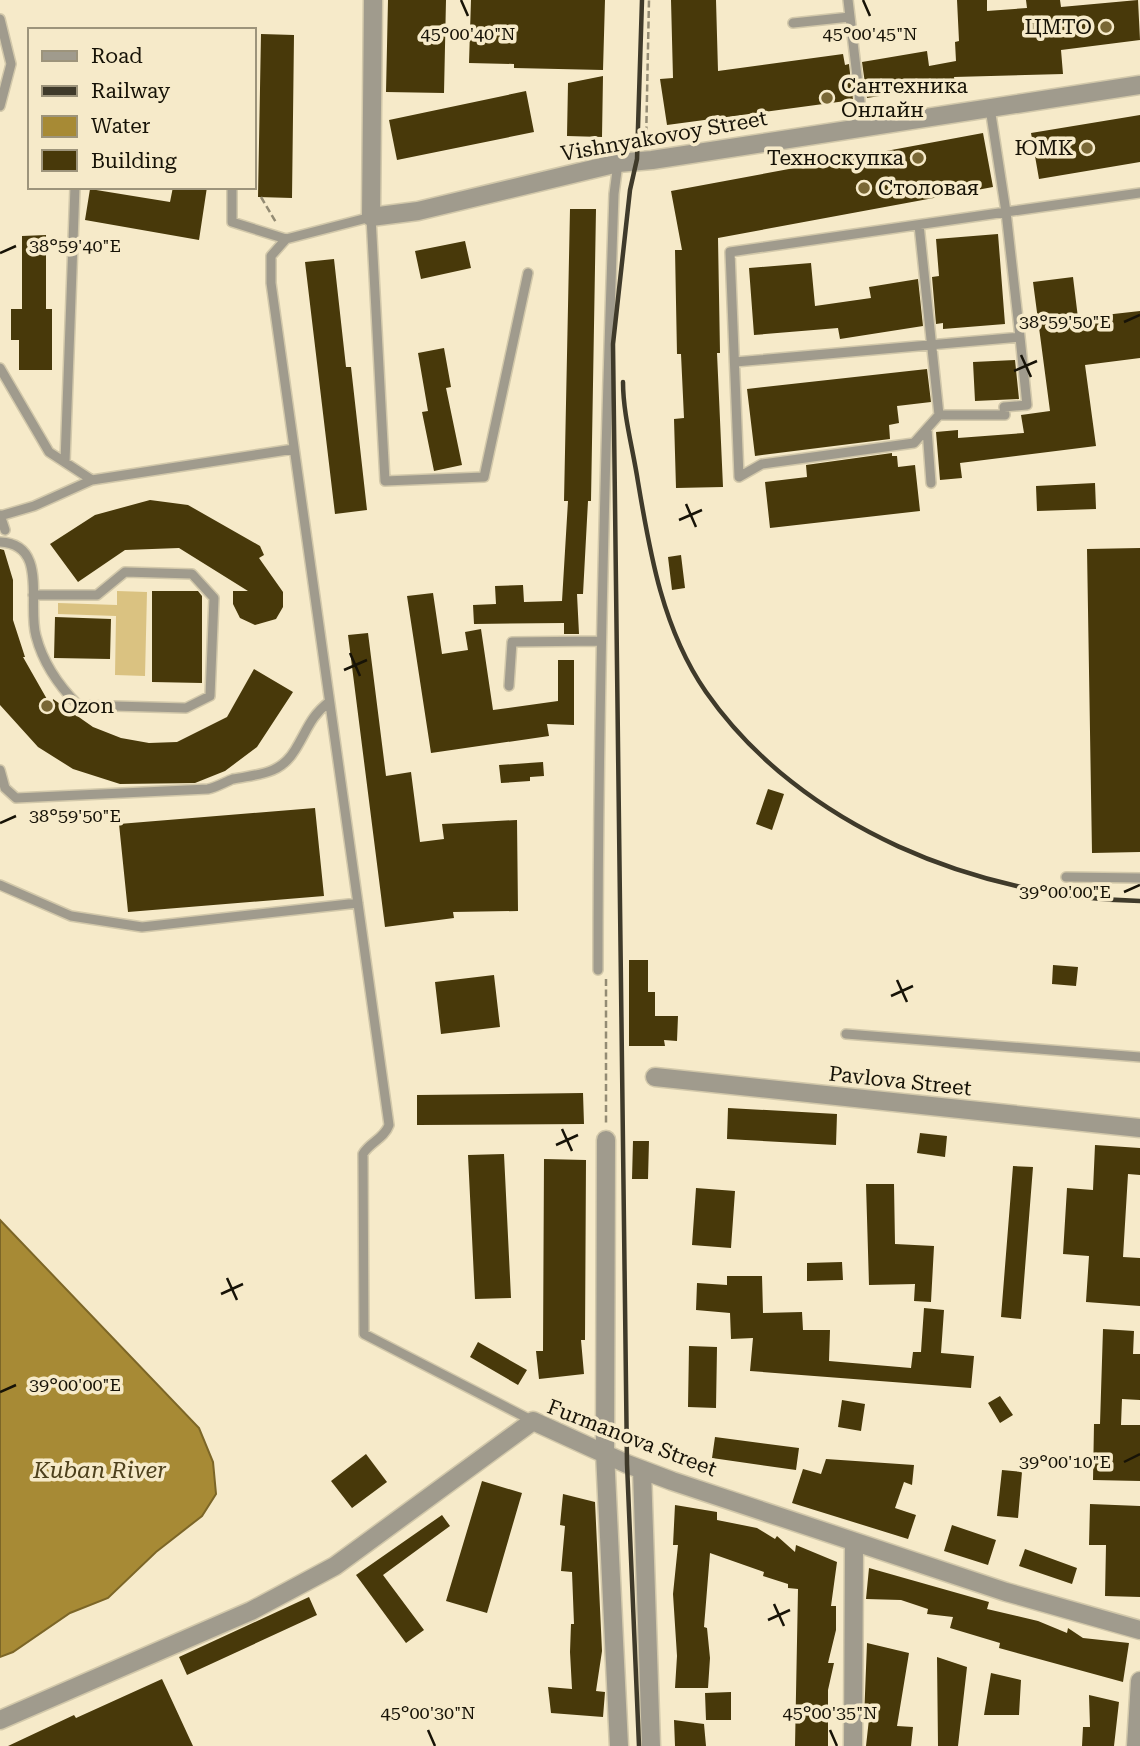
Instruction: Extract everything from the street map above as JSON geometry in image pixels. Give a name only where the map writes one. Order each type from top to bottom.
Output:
[{"type":"street","points":[[371,217],[373,0]]},
{"type":"street","name":"Vishnyakovoy Street","points":[[371,217],[418,211],[618,163],[1140,85]]},
{"type":"street","name":"Pavlova Street","points":[[655,1077],[1140,1128]]},
{"type":"street","points":[[606,1140],[605,1453],[619,1746]]},
{"type":"street","name":"Furmanova Street","points":[[0,1720],[251,1611],[335,1566],[533,1421],[642,1470],[1006,1592],[1140,1630]]},
{"type":"street","points":[[642,1470],[651,1746]]},
{"type":"street","points":[[853,1746],[854,1542]]},
{"type":"street","points":[[1136,1746],[1140,1681]]},
{"type":"lane","points":[[848,0],[863,127]]},
{"type":"lane","points":[[793,23],[850,17]]},
{"type":"lane","points":[[0,19],[11,64],[0,106]]},
{"type":"lane","points":[[939,415],[1005,415],[1004,407],[1027,405],[1006,212],[990,108]]},
{"type":"lane","points":[[598,970],[600,641],[614,194],[618,163]]},
{"type":"lane","points":[[65,463],[75,189]]},
{"type":"lane","points":[[232,189],[232,222],[286,239],[371,217],[385,481],[484,477],[528,273]]},
{"type":"lane","points":[[919,225],[939,415],[914,443],[762,464],[740,477],[730,252],[1140,192]]},
{"type":"lane","points":[[286,239],[271,256],[271,283],[389,1125],[386,1134],[367,1146],[363,1154],[365,1334],[533,1421]]},
{"type":"lane","points":[[735,362],[1020,337]]},
{"type":"lane","points":[[0,368],[49,452],[92,480]]},
{"type":"lane","points":[[927,429],[931,483]]},
{"type":"lane","points":[[5,530],[0,516],[34,506],[92,480],[294,449]]},
{"type":"lane","points":[[0,542],[15,545],[27,555],[33,571],[32,621],[41,652],[56,680],[78,705],[186,708],[210,696],[214,598],[192,574],[130,572],[119,576],[97,595],[33,595]]},
{"type":"lane","points":[[509,686],[512,642],[600,641]]},
{"type":"lane","points":[[0,770],[5,788],[16,798],[208,789],[231,780],[260,777],[282,764],[295,750],[313,715],[330,702]]},
{"type":"lane","points":[[1066,877],[1140,878]]},
{"type":"lane","points":[[0,885],[71,916],[142,927],[358,903]]},
{"type":"lane","points":[[846,1034],[1140,1056]]},
{"type":"path","points":[[649,0],[645,157],[652,160]]},
{"type":"path","points":[[261,197],[286,239]]},
{"type":"path","points":[[598,970],[606,976],[606,1140]]},
{"type":"shaded area","points":[[117,591],[147,592],[145,676],[115,675],[116,616],[58,614],[58,603],[117,605]]},
{"type":"water","name":"Kuban River","points":[[0,1220],[199,1428],[213,1462],[216,1494],[202,1516],[156,1552],[108,1598],[70,1613],[13,1652],[0,1657]]},
{"type":"building","points":[[388,0],[446,0],[444,93],[386,92]]},
{"type":"building","points":[[471,0],[605,0],[603,70],[514,68],[514,64],[469,63]]},
{"type":"building","points":[[671,0],[716,0],[718,71],[843,54],[845,65],[849,64],[853,100],[667,125],[660,79],[673,78]]},
{"type":"building","points":[[957,0],[987,0],[987,11],[1027,8],[1026,0],[1060,0],[1061,7],[1138,0],[1140,40],[1061,50],[1063,74],[954,77],[955,84],[867,98],[862,62],[927,51],[929,66],[956,61],[955,42],[959,41]]},
{"type":"building","points":[[261,34],[294,35],[292,198],[258,197]]},
{"type":"building","points":[[603,76],[602,137],[567,136],[568,83]]},
{"type":"building","points":[[526,91],[534,132],[397,160],[389,120]]},
{"type":"building","name":"ЮМК","points":[[1140,115],[1140,162],[1039,179],[1031,133]]},
{"type":"building","points":[[983,133],[993,187],[718,238],[720,353],[717,353],[723,487],[676,488],[674,419],[684,418],[681,354],[677,354],[675,250],[682,250],[671,191]]},
{"type":"building","points":[[90,189],[170,202],[173,189],[207,189],[199,240],[85,220]]},
{"type":"building","points":[[570,209],[596,209],[591,501],[588,501],[583,594],[577,594],[579,634],[564,634],[564,623],[474,624],[473,605],[496,604],[495,586],[523,585],[524,602],[562,601],[568,501],[564,501]]},
{"type":"building","points":[[998,234],[1005,324],[943,329],[943,323],[936,324],[932,277],[939,276],[936,239]]},
{"type":"building","points":[[46,235],[46,309],[52,309],[52,370],[19,370],[19,340],[11,340],[11,309],[22,309],[22,236]]},
{"type":"building","points":[[465,241],[471,268],[421,279],[415,251]]},
{"type":"building","points":[[334,259],[346,367],[351,367],[367,510],[335,514],[305,262]]},
{"type":"building","points":[[811,263],[815,306],[871,298],[869,287],[918,279],[923,326],[840,339],[838,328],[754,335],[749,268]]},
{"type":"building","points":[[1073,277],[1078,318],[1140,311],[1140,358],[1085,365],[1096,446],[960,463],[962,478],[940,480],[936,432],[958,430],[958,438],[1024,433],[1021,415],[1050,411],[1033,282]]},
{"type":"building","points":[[444,348],[451,387],[446,388],[462,465],[434,471],[422,412],[428,411],[418,353]]},
{"type":"building","points":[[1015,360],[1019,399],[975,401],[973,362]]},
{"type":"building","points":[[927,369],[931,402],[897,406],[899,423],[889,425],[890,439],[755,456],[747,389]]},
{"type":"building","points":[[892,453],[892,456],[897,456],[898,467],[915,465],[920,511],[770,528],[765,482],[807,477],[806,465]]},
{"type":"building","points":[[1095,483],[1096,509],[1037,511],[1036,486]]},
{"type":"building","points":[[150,500],[188,505],[260,546],[264,555],[259,558],[283,592],[283,607],[276,619],[255,625],[240,618],[233,604],[233,591],[248,591],[179,548],[125,550],[78,582],[50,544],[95,515]]},
{"type":"building","points":[[1140,548],[1140,852],[1092,853],[1087,549]]},
{"type":"building","points":[[0,549],[4,550],[13,580],[13,620],[23,657],[52,708],[53,699],[93,727],[121,738],[149,743],[177,742],[227,717],[254,669],[293,692],[257,747],[225,771],[195,783],[120,784],[73,769],[38,747],[0,705]]},
{"type":"building","points":[[681,555],[685,588],[672,590],[668,557]]},
{"type":"building","points":[[152,591],[198,591],[202,596],[202,683],[152,682]]},
{"type":"building","points":[[433,593],[442,654],[468,650],[465,632],[481,629],[493,710],[558,701],[558,660],[574,660],[574,725],[547,724],[549,736],[431,753],[407,596]]},
{"type":"building","points":[[55,617],[111,619],[110,659],[54,658]]},
{"type":"building","points":[[368,633],[386,776],[411,772],[420,842],[444,839],[442,824],[517,820],[518,911],[453,912],[454,918],[385,927],[348,635]]},
{"type":"building","points":[[543,762],[544,776],[530,777],[530,781],[501,783],[499,765]]},
{"type":"building","points":[[768,789],[784,794],[772,830],[756,824]]},
{"type":"building","points":[[315,808],[324,896],[128,912],[119,824]]},
{"type":"building","points":[[629,960],[648,960],[648,992],[655,992],[655,1016],[678,1016],[677,1041],[664,1040],[665,1046],[629,1046]]},
{"type":"building","points":[[1053,965],[1078,967],[1076,986],[1052,984]]},
{"type":"building","points":[[494,975],[500,1027],[441,1034],[435,982]]},
{"type":"building","points":[[583,1093],[584,1124],[417,1125],[417,1095]]},
{"type":"building","points":[[728,1108],[837,1114],[836,1145],[727,1139]]},
{"type":"building","points":[[920,1133],[947,1136],[945,1157],[917,1153]]},
{"type":"building","points":[[633,1141],[649,1141],[648,1179],[632,1179]]},
{"type":"building","points":[[1095,1145],[1140,1148],[1140,1175],[1128,1174],[1123,1257],[1140,1258],[1140,1306],[1086,1302],[1089,1256],[1063,1254],[1067,1188],[1093,1190]]},
{"type":"building","points":[[504,1154],[511,1298],[475,1299],[468,1155]]},
{"type":"building","points":[[544,1159],[586,1160],[585,1340],[581,1340],[584,1374],[539,1379],[536,1351],[543,1351]]},
{"type":"building","points":[[1013,1166],[1033,1167],[1021,1319],[1001,1317]]},
{"type":"building","points":[[866,1184],[894,1184],[895,1244],[934,1246],[931,1302],[914,1301],[915,1284],[869,1285]]},
{"type":"building","points":[[696,1188],[735,1191],[731,1248],[692,1245]]},
{"type":"building","points":[[842,1262],[843,1280],[807,1281],[807,1263]]},
{"type":"building","points":[[727,1276],[762,1276],[763,1313],[802,1312],[803,1330],[830,1330],[829,1361],[911,1368],[913,1352],[921,1352],[924,1308],[944,1310],[941,1353],[974,1356],[971,1388],[750,1371],[753,1338],[731,1339],[730,1313],[696,1310],[697,1283],[727,1285]]},
{"type":"building","points":[[1103,1329],[1134,1331],[1133,1354],[1140,1354],[1140,1400],[1122,1399],[1121,1425],[1140,1425],[1140,1481],[1093,1480],[1094,1424],[1100,1424]]},
{"type":"building","points":[[478,1342],[527,1370],[518,1385],[470,1357]]},
{"type":"building","points":[[689,1346],[717,1347],[716,1408],[688,1407]]},
{"type":"building","points":[[1000,1396],[1013,1415],[1000,1423],[988,1403]]},
{"type":"building","points":[[842,1400],[865,1404],[861,1431],[838,1427]]},
{"type":"building","points":[[715,1437],[799,1448],[796,1470],[712,1458]]},
{"type":"building","points":[[366,1454],[387,1482],[352,1508],[331,1481]]},
{"type":"building","points":[[826,1459],[914,1465],[912,1485],[904,1482],[895,1508],[916,1515],[908,1539],[792,1503],[803,1469],[821,1474]]},
{"type":"building","points":[[1002,1470],[1022,1472],[1018,1518],[997,1516]]},
{"type":"building","points":[[482,1481],[522,1493],[487,1613],[446,1601]]},
{"type":"building","points":[[563,1494],[595,1502],[602,1651],[596,1691],[605,1692],[603,1717],[551,1713],[548,1687],[572,1689],[572,1572],[561,1571],[565,1526],[560,1525]]},
{"type":"building","points":[[1090,1504],[1140,1506],[1140,1597],[1105,1596],[1106,1545],[1089,1545]]},
{"type":"building","points":[[675,1505],[717,1512],[717,1520],[757,1528],[775,1539],[777,1536],[795,1552],[796,1545],[837,1562],[831,1606],[836,1606],[836,1630],[828,1663],[834,1663],[828,1690],[828,1746],[795,1746],[798,1589],[788,1588],[788,1584],[763,1576],[764,1572],[710,1553],[704,1627],[707,1628],[710,1658],[708,1688],[675,1688],[677,1656],[673,1594],[678,1545],[673,1545]]},
{"type":"building","points":[[442,1515],[450,1526],[383,1575],[424,1630],[406,1643],[356,1575]]},
{"type":"building","points":[[952,1525],[996,1540],[988,1565],[944,1551]]},
{"type":"building","points":[[1025,1549],[1077,1568],[1072,1584],[1019,1566]]},
{"type":"building","points":[[869,1568],[989,1602],[987,1609],[1038,1621],[1067,1633],[1068,1628],[1083,1638],[1129,1643],[1123,1682],[999,1648],[1000,1643],[950,1628],[953,1617],[927,1614],[928,1609],[901,1600],[866,1599]]},
{"type":"building","points":[[309,1597],[317,1615],[187,1675],[179,1657]]},
{"type":"building","points":[[867,1643],[909,1653],[897,1726],[913,1727],[911,1746],[866,1746],[869,1719],[864,1719]]},
{"type":"building","points":[[937,1657],[967,1667],[958,1746],[938,1746]]},
{"type":"building","points":[[991,1673],[1021,1680],[1019,1715],[984,1715]]},
{"type":"building","points":[[162,1679],[193,1746],[8,1746],[74,1715],[76,1718]]},
{"type":"building","points":[[731,1692],[731,1720],[706,1720],[705,1693]]},
{"type":"building","points":[[1089,1695],[1119,1702],[1114,1746],[1082,1746],[1083,1727],[1090,1727]]},
{"type":"building","points":[[674,1720],[704,1724],[706,1746],[675,1746]]},
{"type":"railway","points":[[639,1746],[627,1464],[613,344],[630,190],[637,159],[642,0]]},
{"type":"railway","points":[[623,382],[626,419],[660,591],[691,668],[706,692],[745,740],[791,782],[843,817],[898,846],[957,869],[1018,886],[1079,897],[1140,901]]},
{"type":"place","name":"ЦМТО","points":[[1106,27]]},
{"type":"place","name":"Сантехника Онлайн","points":[[827,98]]},
{"type":"place","name":"ЮМК","points":[[1087,148]]},
{"type":"place","name":"Техноскупка","points":[[918,158]]},
{"type":"place","name":"Столовая","points":[[864,188]]},
{"type":"place","name":"Ozon","points":[[47,706]]}]
